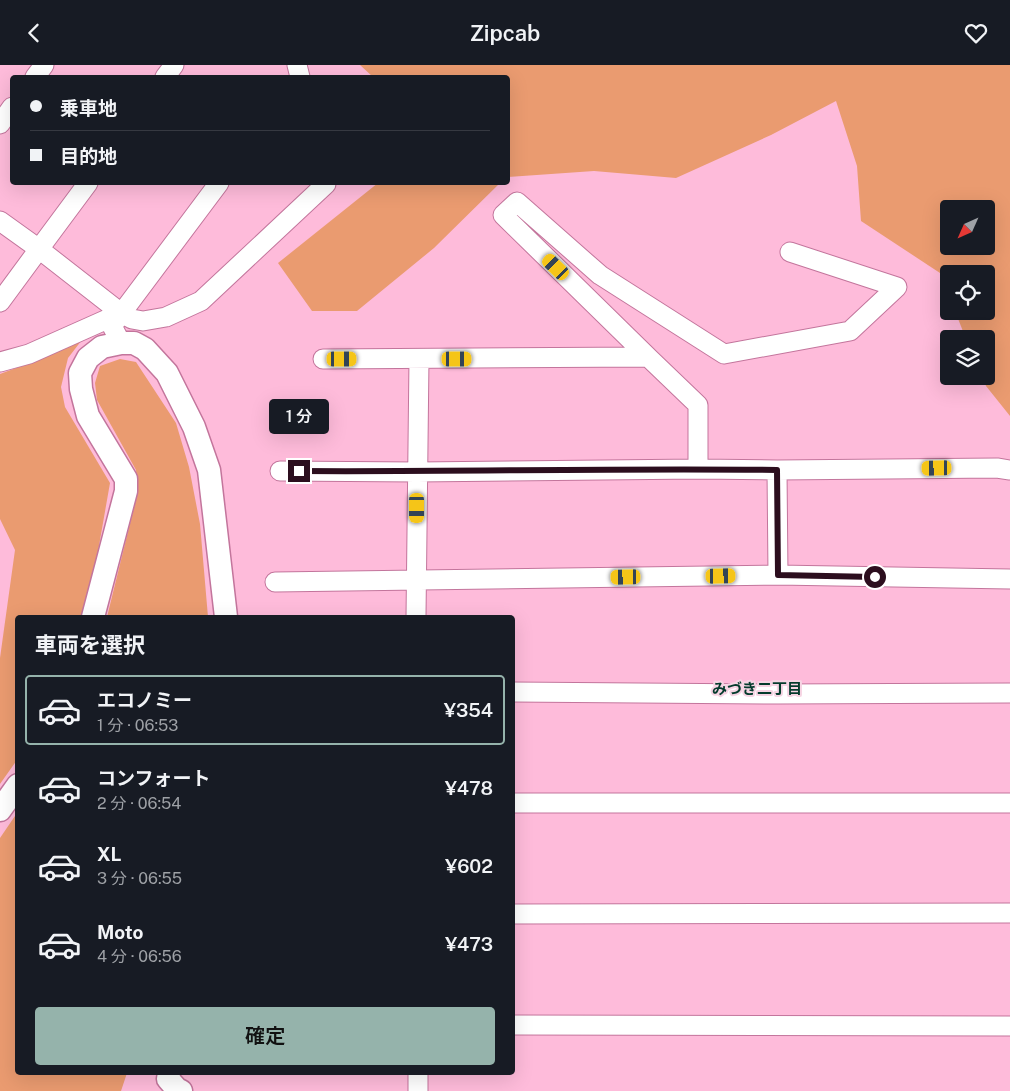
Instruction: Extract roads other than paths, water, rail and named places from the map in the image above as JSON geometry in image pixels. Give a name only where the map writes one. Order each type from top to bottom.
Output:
[{"type":"street","points":[[0,124],[10,110]]},
{"type":"street","points":[[0,302],[87,185]]},
{"type":"street","points":[[121,343],[112,326],[217,185]]},
{"type":"street","points":[[0,221],[121,313],[132,319],[143,321],[166,317],[201,301],[325,185]]},
{"type":"street","points":[[698,469],[698,405],[503,215],[517,202],[600,275],[724,354],[850,331],[897,287],[790,252]]},
{"type":"street","points":[[0,362],[29,354],[121,313]]},
{"type":"street","points":[[94,615],[126,491],[126,479],[88,416],[81,389],[80,373],[88,358],[102,347],[121,343],[134,343],[146,349],[167,373],[194,427],[209,470],[226,615]]},
{"type":"street","points":[[324,359],[648,357]]},
{"type":"street","points":[[416,615],[419,359]]},
{"type":"street","points":[[280,471],[417,472],[997,468],[1010,470]]},
{"type":"street","points":[[777,470],[778,575]]},
{"type":"street","points":[[275,582],[778,575],[1010,579]]},
{"type":"street","points":[[515,692],[1010,693]]},
{"type":"street","points":[[0,810],[15,789]]},
{"type":"street","points":[[515,803],[1010,803]]},
{"type":"street","points":[[515,914],[1010,913]]},
{"type":"street","points":[[515,1025],[1010,1026]]},
{"type":"street","points":[[169,1075],[168,1079],[181,1091]]},
{"type":"street","points":[[418,1075],[418,1091]]},
{"type":"district","name":"みづき二丁目","points":[[757,689]]}]
